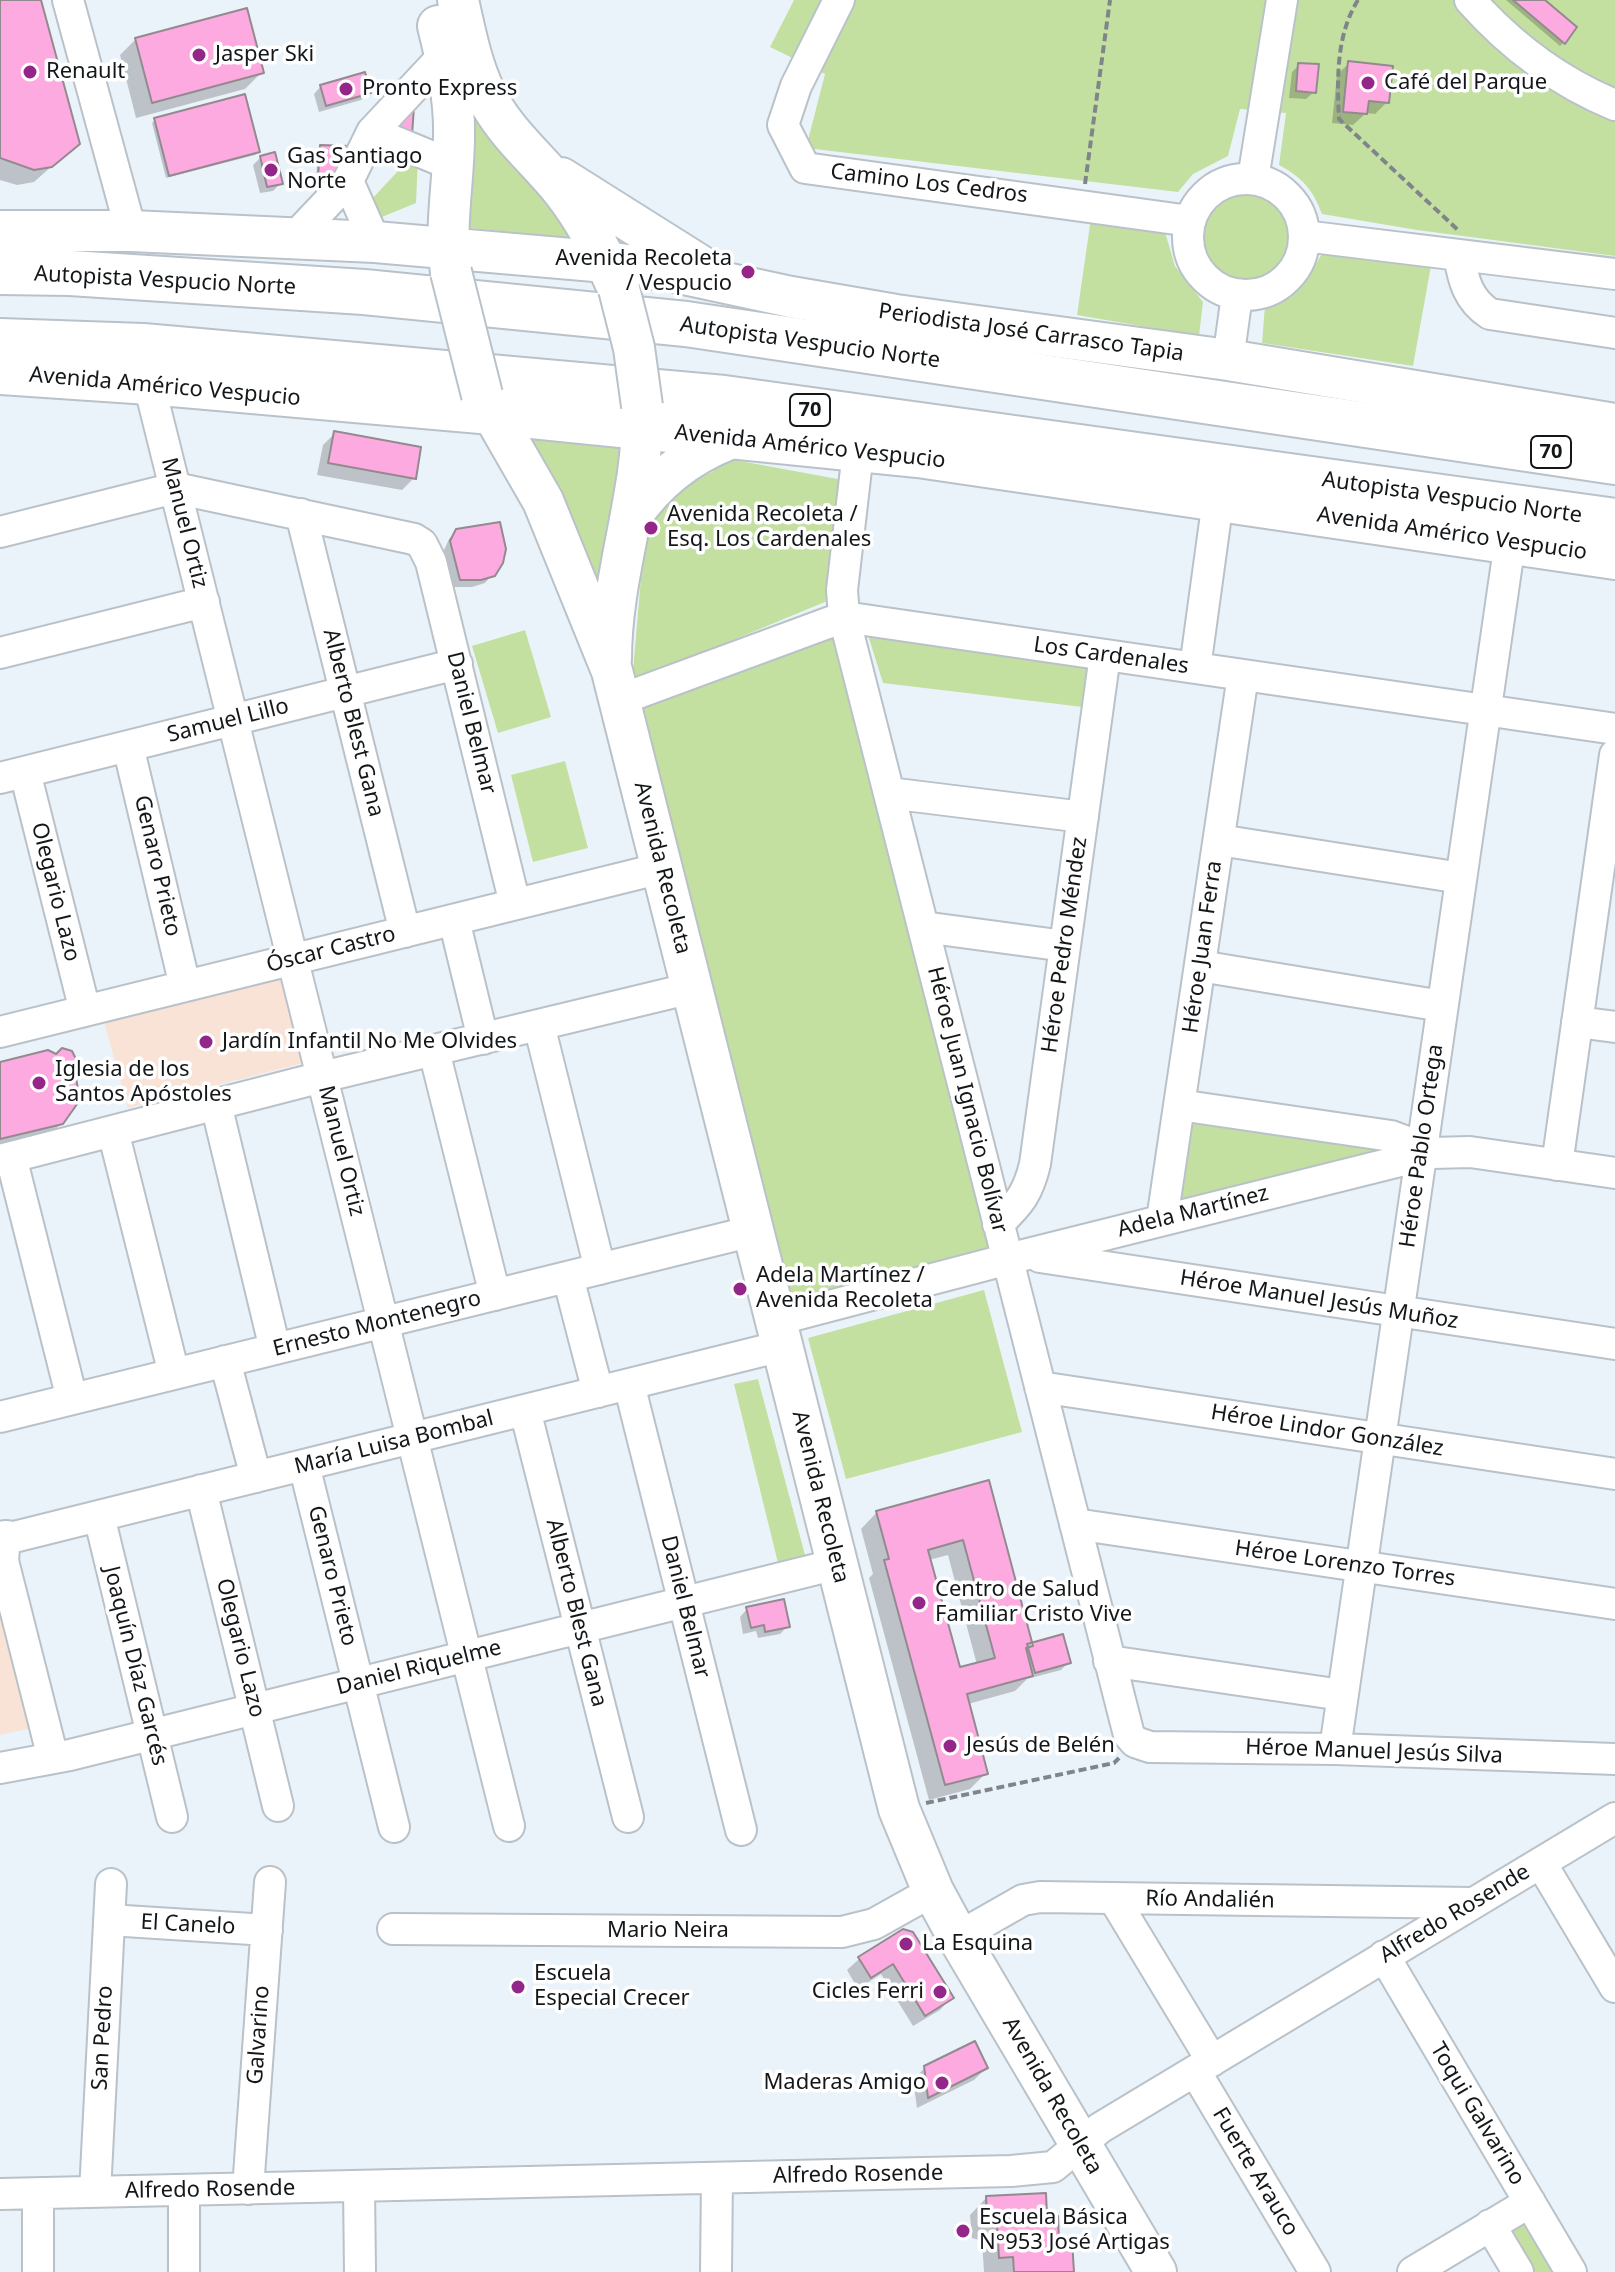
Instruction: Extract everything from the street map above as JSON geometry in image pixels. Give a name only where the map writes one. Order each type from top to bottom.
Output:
[{"type":"highway","name":"Autopista Vespucio Norte","points":[[0,272],[70,273],[364,292],[686,324],[1615,462]]},
{"type":"highway","name":"Autopista Vespucio Norte","points":[[0,341],[143,346],[724,398],[1615,521]]},
{"type":"main road","name":"Avenida Recoleta","points":[[432,0],[445,54],[453,118],[449,260],[487,405],[543,501],[615,685],[899,1809],[933,1891],[958,1937],[1156,2272]]},
{"type":"main road","name":"Avenida Recoleta","points":[[458,0],[474,66],[490,103],[583,220],[612,276],[634,348],[643,418],[641,459],[614,611],[615,685]]},
{"type":"main road","points":[[544,168],[722,280]]},
{"type":"main road","points":[[375,242],[420,218],[452,177]]},
{"type":"main road","points":[[0,231],[131,231],[375,242],[449,260]]},
{"type":"main road","name":"Periodista José Carrasco Tapia","points":[[449,260],[612,276],[722,280],[802,299],[896,315],[1228,360],[1615,424]]},
{"type":"main road","name":"Avenida Américo Vespucio","points":[[0,374],[643,418],[727,440],[971,464],[1615,559]]},
{"type":"main road","points":[[629,520],[665,476],[695,455],[727,440]]},
{"type":"street","points":[[68,0],[131,231]]},
{"type":"street","name":"Camino Los Cedros","points":[[839,0],[796,86],[783,125],[805,168],[1190,221]]},
{"type":"street","points":[[1253,179],[1282,0]]},
{"type":"street","points":[[1470,0],[1497,30],[1547,69],[1615,105]]},
{"type":"street","points":[[293,239],[348,181],[372,132],[445,54]]},
{"type":"street","points":[[372,132],[452,177]]},
{"type":"street","points":[[1253,179],[1269,183],[1289,198],[1301,220],[1304,236],[1301,256],[1291,273],[1276,287],[1257,294],[1237,295],[1218,288],[1202,276],[1192,260],[1187,240],[1190,221],[1207,193],[1221,184],[1253,179]]},
{"type":"street","points":[[348,181],[375,242]]},
{"type":"street","points":[[1304,236],[1615,274]]},
{"type":"street","points":[[1459,255],[1463,279],[1470,295],[1490,314],[1615,333]]},
{"type":"street","points":[[1228,360],[1237,295]]},
{"type":"street","name":"Manuel Ortiz","points":[[149,384],[509,1826]]},
{"type":"street","name":"Héroe Juan Ignacio Bolívar","points":[[858,452],[842,590],[844,617],[998,1224],[1016,1257],[1040,1387],[1126,1727],[1135,1742]]},
{"type":"street","points":[[0,532],[175,488],[301,514]]},
{"type":"street","points":[[1195,668],[1218,500]]},
{"type":"street","name":"Daniel Belmar","points":[[301,514],[406,536],[422,544],[431,562],[515,904]]},
{"type":"street","name":"Alberto Blest Gana","points":[[301,514],[405,932]]},
{"type":"street","name":"Héroe Pablo Ortega","points":[[1335,1749],[1510,542]]},
{"type":"street","points":[[0,653],[204,602]]},
{"type":"street","name":"Los Cardenales","points":[[615,685],[844,617],[1615,729]]},
{"type":"street","name":"Héroe Pedro Méndez","points":[[998,1224],[1021,1202],[1030,1185],[1035,1164],[1105,655]]},
{"type":"street","name":"Samuel Lillo","points":[[13,775],[457,664]]},
{"type":"street","name":"Héroe Juan Ferra","points":[[1162,1220],[1243,675]]},
{"type":"street","name":"Genaro Prieto","points":[[128,746],[185,986]]},
{"type":"street","points":[[1557,1165],[1577,1022],[1605,895],[1615,755]]},
{"type":"street","name":"Olegario Lazo","points":[[13,775],[85,1011]]},
{"type":"street","points":[[889,793],[1083,817]]},
{"type":"street","points":[[1219,840],[1461,878]]},
{"type":"street","name":"Óscar Castro","points":[[0,1032],[662,868]]},
{"type":"street","points":[[454,920],[483,1039]]},
{"type":"street","points":[[923,927],[1065,946]]},
{"type":"street","points":[[1200,966],[1442,1006]]},
{"type":"street","points":[[72,1399],[6,1158],[322,1077],[692,988]]},
{"type":"street","points":[[1577,1022],[1615,1027]]},
{"type":"street","points":[[539,1025],[600,1269]]},
{"type":"street","points":[[434,1051],[495,1295]]},
{"type":"street","points":[[216,1104],[275,1349]]},
{"type":"street","points":[[1179,1105],[1391,1136],[1407,1142],[1420,1155]]},
{"type":"street","points":[[113,1131],[174,1374]]},
{"type":"street","name":"Adela Martínez","points":[[779,1333],[1016,1257],[1420,1155],[1444,1151],[1470,1152],[1615,1173]]},
{"type":"street","name":"Ernesto Montenegro","points":[[0,1417],[753,1231]]},
{"type":"street","name":"Héroe Manuel Jesús Muñoz","points":[[1016,1257],[1615,1344]]},
{"type":"street","points":[[568,1277],[598,1392]]},
{"type":"street","name":"María Luisa Bombal","points":[[2,1534],[14,1537],[629,1384],[779,1333]]},
{"type":"street","points":[[225,1361],[256,1477]]},
{"type":"street","name":"Daniel Belmar","points":[[629,1384],[741,1830]]},
{"type":"street","name":"Héroe Lindor González","points":[[1040,1387],[1615,1474]]},
{"type":"street","name":"Alberto Blest Gana","points":[[525,1410],[628,1817]]},
{"type":"street","name":"Genaro Prieto","points":[[304,1465],[394,1827]]},
{"type":"street","name":"Olegario Lazo","points":[[201,1490],[278,1806]]},
{"type":"street","name":"Joaquín Díaz Garcés","points":[[99,1516],[172,1817]]},
{"type":"street","name":"Héroe Lorenzo Torres","points":[[1075,1524],[1615,1604]]},
{"type":"street","points":[[2,1534],[3,1561],[53,1758]]},
{"type":"street","name":"Daniel Riquelme","points":[[0,1768],[152,1734],[837,1564]]},
{"type":"street","points":[[1109,1661],[1342,1695]]},
{"type":"street","name":"Héroe Manuel Jesús Silva","points":[[1135,1742],[1150,1747],[1335,1749],[1615,1759]]},
{"type":"street","name":"Alfredo Rosende","points":[[0,2194],[1037,2170],[1053,2167],[1100,2128],[1615,1818]]},
{"type":"street","points":[[1541,1863],[1610,1968]]},
{"type":"street","name":"Galvarino","points":[[248,2189],[270,1882]]},
{"type":"street","name":"San Pedro","points":[[95,2192],[111,1884]]},
{"type":"street","name":"Mario Neira","points":[[393,1929],[842,1932],[874,1924],[933,1891]]},
{"type":"street","name":"Río Andalién","points":[[958,1937],[1032,1898],[1472,1903]]},
{"type":"street","name":"Fuerte Arauco","points":[[1114,1899],[1315,2272]]},
{"type":"street","name":"El Canelo","points":[[109,1920],[267,1930]]},
{"type":"street","name":"Toqui Galvarino","points":[[1384,1956],[1571,2272]]},
{"type":"street","points":[[716,2272],[717,2178]]},
{"type":"street","points":[[359,2186],[360,2272]]},
{"type":"street","points":[[184,2190],[184,2272]]},
{"type":"street","points":[[38,2194],[38,2272]]},
{"type":"street","points":[[1413,2272],[1530,2202]]},
{"type":"street","points":[[1490,2225],[1518,2272]]},
{"type":"path","points":[[1082,204],[1110,0]]},
{"type":"path","points":[[1358,0],[1350,12],[1337,70],[1339,119],[1461,233],[1459,255]]},
{"type":"path","points":[[899,1809],[1114,1763],[1135,1742]]},
{"type":"shaded area","name":"Jardín Infantil No Me Olvides","points":[[284,976],[307,1062],[128,1108],[104,1022]]},
{"type":"shaded area","points":[[0,1607],[32,1728],[0,1735]]},
{"type":"green space","points":[[794,0],[1615,0],[1615,256],[1322,214],[1306,185],[1279,165],[1286,113],[1240,109],[1228,156],[1193,174],[1178,192],[806,148],[825,74],[770,47]]},
{"type":"green space","points":[[468,81],[574,239],[470,228],[467,225]]},
{"type":"green space","points":[[411,157],[418,157],[416,203],[377,219],[370,201]]},
{"type":"green space","points":[[1245,189],[1263,193],[1279,203],[1289,219],[1293,237],[1289,255],[1279,271],[1263,281],[1245,285],[1227,281],[1211,271],[1201,255],[1197,237],[1201,219],[1211,203],[1227,193]]},
{"type":"green space","points":[[1091,218],[1165,232],[1175,266],[1203,302],[1199,336],[1077,315]]},
{"type":"green space","points":[[1323,252],[1432,260],[1413,366],[1262,343],[1265,305],[1286,296],[1300,285]]},
{"type":"green space","points":[[531,439],[624,446],[601,604],[566,502]]},
{"type":"green space","points":[[713,456],[843,480],[832,599],[632,682],[644,543],[657,510],[675,489],[714,471]]},
{"type":"green space","points":[[525,630],[551,717],[498,733],[472,646]]},
{"type":"green space","points":[[868,635],[1092,665],[1083,707],[883,683]]},
{"type":"green space","points":[[832,636],[994,1249],[784,1305],[637,708]]},
{"type":"green space","points":[[565,761],[588,848],[533,862],[511,775]]},
{"type":"green space","points":[[1199,1116],[1380,1142],[1373,1151],[1172,1202],[1189,1122]]},
{"type":"green space","points":[[984,1290],[1022,1432],[846,1479],[808,1338]]},
{"type":"green space","points":[[758,1379],[805,1555],[778,1563],[734,1384]]},
{"type":"green space","points":[[1525,2210],[1562,2272],[1526,2272],[1504,2222]]},
{"type":"building","name":"Renault","points":[[0,0],[41,0],[80,144],[52,167],[34,170],[0,158]]},
{"type":"building","points":[[1513,0],[1545,0],[1577,27],[1565,44]]},
{"type":"building","name":"Jasper Ski","points":[[247,8],[264,73],[152,103],[135,38]]},
{"type":"building","name":"Café del Parque","points":[[1348,61],[1393,66],[1389,103],[1369,101],[1367,114],[1343,112]]},
{"type":"building","points":[[1298,63],[1319,64],[1316,93],[1296,91]]},
{"type":"building","name":"Pronto Express","points":[[365,72],[371,93],[326,106],[320,85]]},
{"type":"building","points":[[245,94],[260,152],[169,176],[154,118]]},
{"type":"building","points":[[414,107],[412,135],[380,133]]},
{"type":"building","points":[[320,145],[349,146],[346,194],[317,193]]},
{"type":"building","name":"Gas Santiago Norte","points":[[275,152],[283,184],[267,187],[260,156]]},
{"type":"building","points":[[334,431],[421,447],[416,479],[328,463]]},
{"type":"building","points":[[500,522],[506,549],[503,563],[495,576],[460,580],[450,541],[456,529]]},
{"type":"building","name":"Iglesia de los Santos Apóstoles","points":[[62,1048],[72,1051],[76,1059],[74,1067],[80,1100],[63,1124],[0,1139],[0,1062],[48,1050],[56,1054]]},
{"type":"building","name":"Centro de Salud Familiar Cristo Vive","points":[[989,1480],[1033,1646],[1026,1648],[1033,1676],[967,1694],[988,1774],[945,1785],[884,1560],[889,1559],[876,1511]],"holes":[[[963,1540],[995,1658],[960,1667],[928,1550]]]},
{"type":"building","points":[[784,1599],[790,1627],[765,1632],[764,1625],[751,1628],[746,1607]]},
{"type":"building","points":[[1063,1634],[1071,1663],[1035,1673],[1027,1644]]},
{"type":"building","points":[[903,1929],[913,1932],[954,1998],[925,2016],[893,1964],[871,1978],[858,1957]]},
{"type":"building","name":"Maderas Amigo","points":[[975,2041],[988,2068],[928,2098],[924,2066]]},
{"type":"building","points":[[1046,2193],[1047,2216],[1058,2216],[1059,2240],[1072,2240],[1074,2272],[1014,2272],[1013,2257],[999,2258],[997,2225],[987,2222],[986,2196]]},
{"type":"place","name":"Jasper Ski","points":[[199,55]]},
{"type":"place","name":"Renault","points":[[30,72]]},
{"type":"place","name":"Café del Parque","points":[[1368,83]]},
{"type":"place","name":"Pronto Express","points":[[346,89]]},
{"type":"place","name":"Gas Santiago Norte","points":[[271,170]]},
{"type":"place","name":"Avenida Recoleta / Vespucio","points":[[748,272]]},
{"type":"place","name":"Avenida Recoleta / Esq. Los Cardenales","points":[[651,528]]},
{"type":"place","name":"Jardín Infantil No Me Olvides","points":[[206,1042]]},
{"type":"place","name":"Iglesia de los Santos Apóstoles","points":[[39,1083]]},
{"type":"place","name":"Adela Martínez / Avenida Recoleta","points":[[740,1289]]},
{"type":"place","name":"Centro de Salud Familiar Cristo Vive","points":[[919,1603]]},
{"type":"place","name":"Jesús de Belén","points":[[950,1746]]},
{"type":"place","name":"La Esquina","points":[[906,1944]]},
{"type":"place","name":"Escuela Especial Crecer","points":[[518,1987]]},
{"type":"place","name":"Cicles Ferri","points":[[940,1992]]},
{"type":"place","name":"Maderas Amigo","points":[[942,2083]]},
{"type":"place","name":"Escuela Básica N°953 José Artigas","points":[[963,2231]]}]
